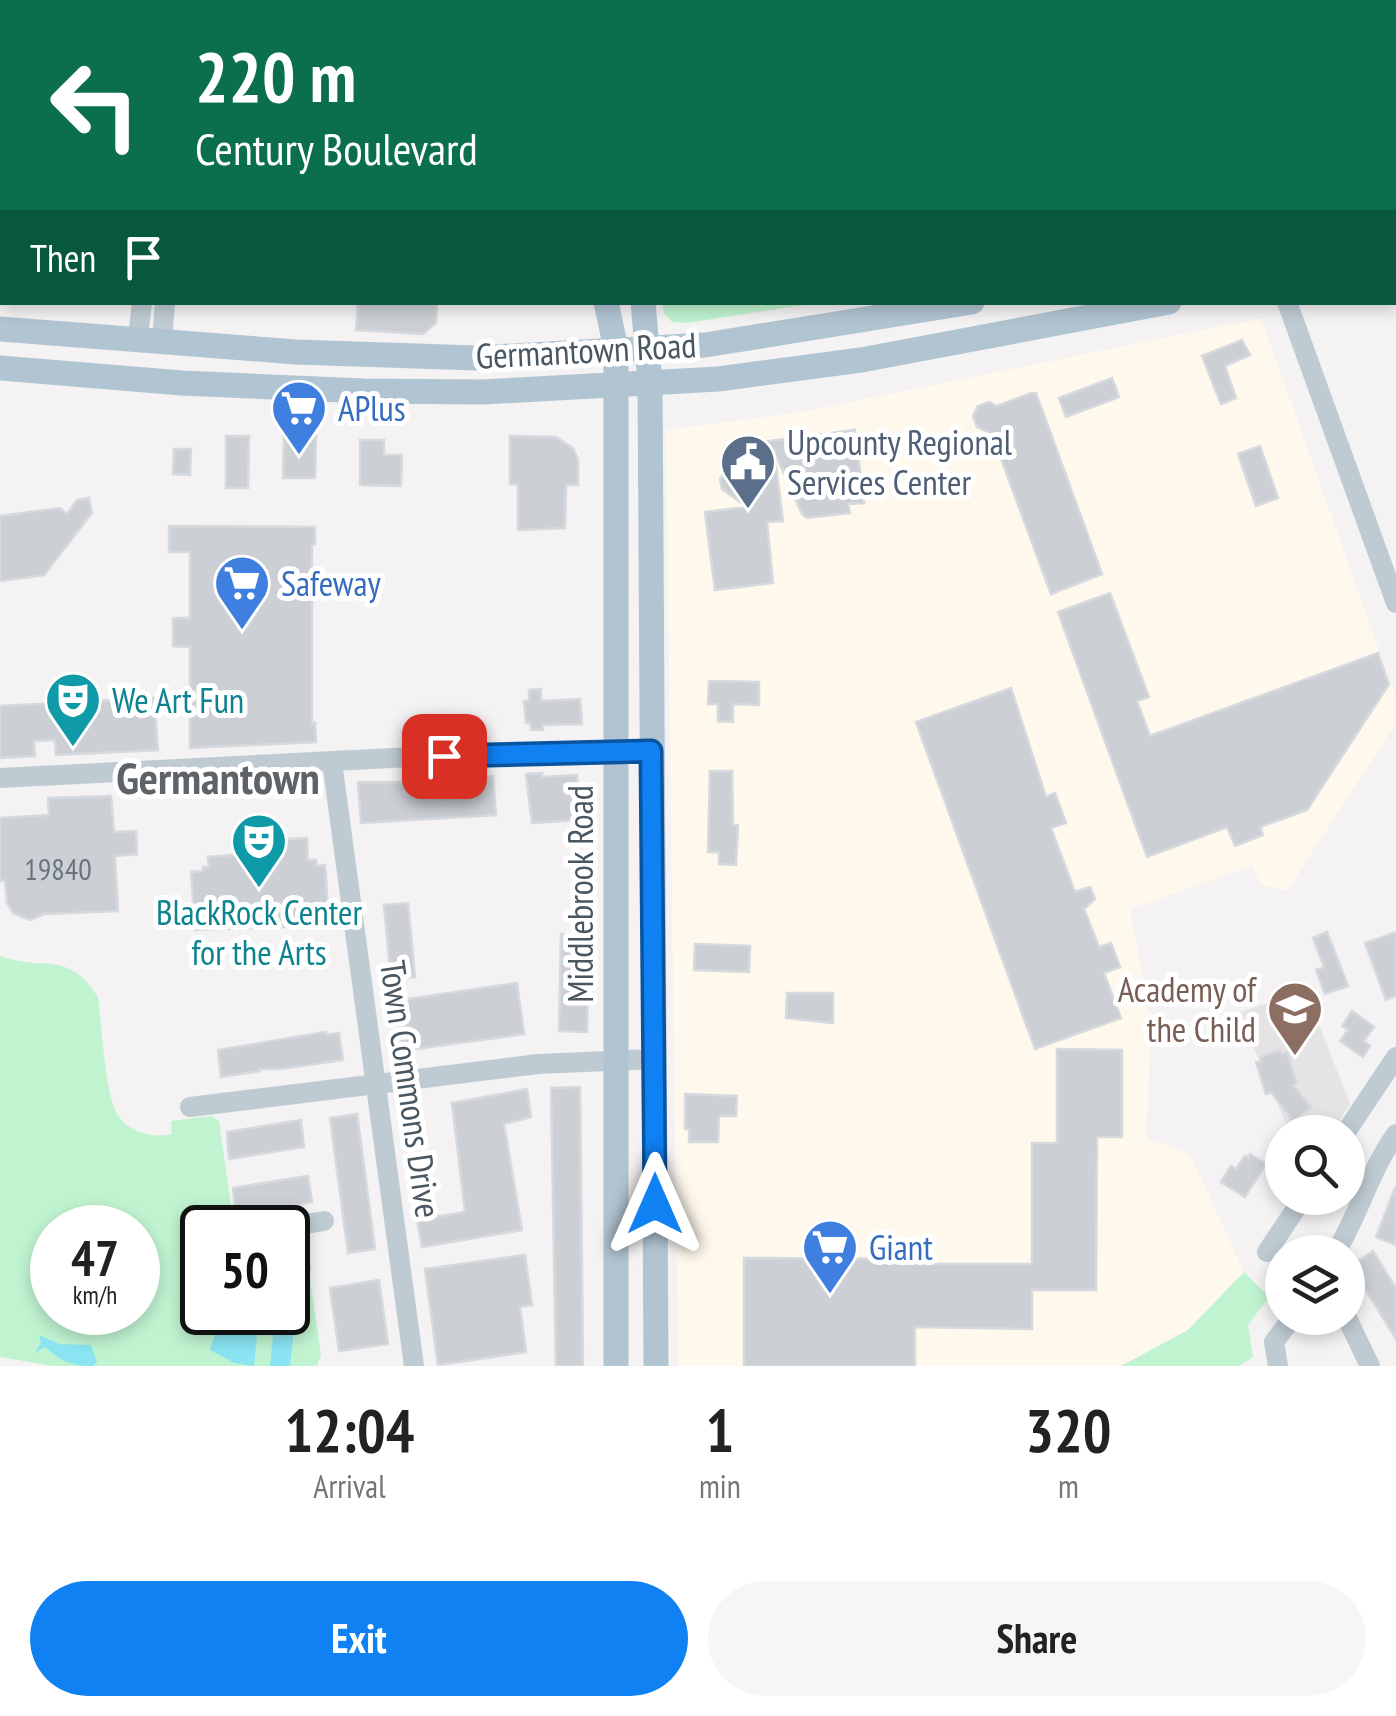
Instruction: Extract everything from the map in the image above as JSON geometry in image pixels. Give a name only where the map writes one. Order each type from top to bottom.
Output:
[{"type":"main road","name":"Middlebrook Road","points":[[607,305],[616,349],[616,1366]]},
{"type":"main road","name":"Middlebrook Road","points":[[643,305],[650,382],[656,1366]]},
{"type":"main road","name":"Germantown Road","points":[[0,329],[296,352],[476,358],[776,336],[955,305]]},
{"type":"main road","name":"Germantown Road","points":[[0,368],[182,383],[483,392],[718,379],[861,360],[1153,305]]},
{"type":"street","points":[[143,305],[150,339]]},
{"type":"street","points":[[150,339],[165,305]]},
{"type":"street","points":[[1288,305],[1396,602]]},
{"type":"street","points":[[0,778],[510,752],[651,751]]},
{"type":"street","name":"Town Commons Drive","points":[[332,762],[414,1366]]},
{"type":"street","points":[[1357,1115],[1396,1057]]},
{"type":"street","points":[[190,1107],[538,1064],[654,1060]]},
{"type":"street","points":[[1346,1235],[1378,1163],[1396,1134]]},
{"type":"street","points":[[310,1223],[324,1221]]},
{"type":"street","points":[[1278,1366],[1274,1342],[1279,1335]]},
{"type":"street","points":[[1355,1335],[1370,1366]]},
{"type":"shaded area","points":[[1261,318],[1396,698],[1396,723],[1287,891],[1261,885],[1252,866],[1130,909],[1151,1028],[1146,1138],[1190,1154],[1244,1272],[1188,1330],[1121,1366],[678,1366],[666,430],[802,412]]},
{"type":"shaded area","name":"Academy of the Child","points":[[1306,991],[1350,1104],[1343,1115],[1282,1115],[1239,1012]]},
{"type":"green space","points":[[662,305],[803,305],[687,323],[672,322]]},
{"type":"green space","points":[[0,956],[65,967],[87,982],[98,997],[111,1095],[123,1122],[147,1134],[164,1135],[172,1134],[171,1121],[212,1116],[219,1121],[231,1205],[180,1205],[180,1335],[310,1335],[310,1279],[321,1355],[317,1366],[53,1366],[0,1357]]},
{"type":"green space","points":[[1244,1272],[1265,1293],[1265,1302],[1248,1325],[1253,1357],[1239,1366],[1121,1366],[1188,1330]]},
{"type":"water","points":[[39,1335],[60,1344],[91,1345],[97,1362],[93,1366],[73,1364],[45,1347],[35,1353],[41,1343]]},
{"type":"water","points":[[214,1335],[257,1335],[254,1366],[234,1363],[210,1350]]},
{"type":"water","points":[[273,1335],[293,1335],[290,1366],[270,1366]]},
{"type":"building","points":[[358,305],[437,306],[436,323],[423,334],[356,330]]},
{"type":"building","points":[[1242,340],[1250,355],[1225,366],[1236,398],[1221,404],[1202,356]]},
{"type":"building","points":[[1112,378],[1119,397],[1066,417],[1059,398]]},
{"type":"building","points":[[1036,393],[1102,574],[1051,594],[992,434],[977,427],[973,416],[978,406],[989,402],[997,406]]},
{"type":"building","name":"Upcounty Regional Services Center","points":[[855,430],[864,503],[848,504],[850,513],[807,518],[774,451],[783,521],[767,522],[773,583],[715,590],[705,512],[747,507],[722,489],[720,479],[726,471],[735,471],[762,492],[754,443]]},
{"type":"building","name":"APlus","points":[[284,435],[316,436],[315,478],[283,478]]},
{"type":"building","points":[[226,436],[249,436],[248,488],[226,488]]},
{"type":"building","points":[[510,436],[556,437],[573,448],[578,459],[578,485],[566,485],[565,528],[518,530],[518,484],[510,484]]},
{"type":"building","points":[[360,440],[384,440],[384,455],[402,455],[401,486],[360,485]]},
{"type":"building","points":[[1260,446],[1278,498],[1256,506],[1238,454]]},
{"type":"building","points":[[174,449],[191,449],[190,475],[173,474]]},
{"type":"building","points":[[89,498],[92,513],[44,575],[0,581],[0,516],[60,508],[67,514],[77,500]]},
{"type":"building","name":"Safeway","points":[[169,526],[315,527],[312,724],[315,723],[316,742],[190,748],[190,647],[173,646],[173,618],[190,618],[190,552],[169,552]]},
{"type":"building","points":[[1110,593],[1149,697],[1137,701],[1150,736],[1378,653],[1389,684],[1307,810],[1260,827],[1263,835],[1235,846],[1227,827],[1147,857],[1058,612]]},
{"type":"building","points":[[709,681],[759,682],[759,705],[733,704],[733,722],[718,721],[718,704],[708,704]]},
{"type":"building","points":[[1011,688],[1046,797],[1055,793],[1066,823],[1051,828],[1075,892],[1090,887],[1095,899],[1084,909],[1099,947],[1111,943],[1120,967],[1104,973],[1121,1018],[1035,1049],[916,722]]},
{"type":"building","points":[[541,689],[541,701],[580,699],[582,724],[542,725],[543,730],[531,730],[530,723],[526,723],[524,701],[529,701],[529,690]]},
{"type":"building","points":[[154,698],[158,750],[56,755],[55,740],[34,741],[35,756],[0,758],[0,706]]},
{"type":"building","points":[[710,771],[732,771],[733,825],[738,825],[736,865],[719,864],[719,852],[708,852]]},
{"type":"building","points":[[542,773],[542,777],[577,775],[580,820],[532,823],[526,774]]},
{"type":"building","points":[[493,776],[496,815],[361,823],[358,782]]},
{"type":"building","points":[[111,796],[114,832],[136,831],[137,854],[115,856],[118,911],[44,914],[30,920],[13,913],[7,903],[5,880],[0,881],[0,818],[49,815],[48,798]]},
{"type":"building","name":"BlackRock Center for the Arts","points":[[307,838],[308,860],[316,860],[316,866],[325,865],[328,908],[306,910],[307,926],[195,930],[191,872],[209,867],[208,857],[270,852],[270,840]]},
{"type":"building","points":[[408,903],[415,977],[391,979],[384,905]]},
{"type":"building","points":[[1327,932],[1348,986],[1325,994],[1316,970],[1324,967],[1313,938]]},
{"type":"building","points":[[1396,932],[1396,996],[1386,1000],[1365,943]]},
{"type":"building","points":[[561,934],[589,935],[587,1032],[559,1031]]},
{"type":"building","points":[[695,944],[750,946],[749,972],[694,970]]},
{"type":"building","points":[[517,983],[524,1034],[401,1051],[394,1001]]},
{"type":"building","points":[[787,993],[833,993],[833,1023],[786,1018]]},
{"type":"building","points":[[1352,1011],[1374,1027],[1364,1041],[1370,1046],[1363,1057],[1340,1041],[1348,1030],[1342,1026]]},
{"type":"building","points":[[339,1033],[343,1060],[221,1077],[218,1050]]},
{"type":"building","points":[[1057,1049],[1122,1050],[1122,1137],[1097,1137],[1096,1290],[1032,1290],[1032,1329],[915,1327],[915,1366],[744,1366],[744,1258],[1032,1264],[1032,1143],[1057,1143]]},
{"type":"building","points":[[1280,1050],[1287,1053],[1297,1083],[1293,1085],[1311,1107],[1301,1115],[1288,1115],[1271,1092],[1266,1094],[1256,1062],[1261,1061],[1260,1057]]},
{"type":"building","points":[[580,1087],[583,1366],[556,1366],[551,1088]]},
{"type":"building","points":[[527,1089],[531,1117],[504,1124],[522,1230],[422,1247],[417,1220],[465,1212],[452,1103]]},
{"type":"building","points":[[685,1094],[737,1096],[736,1116],[719,1116],[718,1142],[689,1142]]},
{"type":"building","points":[[357,1114],[375,1249],[348,1253],[330,1118]]},
{"type":"building","points":[[301,1120],[304,1147],[229,1159],[227,1132]]},
{"type":"building","points":[[1250,1154],[1265,1166],[1245,1197],[1221,1182],[1231,1166],[1236,1169],[1245,1156]]},
{"type":"building","points":[[308,1176],[312,1202],[235,1205],[233,1188]]},
{"type":"building","points":[[1396,1188],[1396,1245],[1376,1237]]},
{"type":"building","points":[[1373,1251],[1396,1288],[1396,1339],[1365,1289],[1365,1256]]},
{"type":"building","points":[[525,1255],[532,1305],[520,1307],[526,1352],[438,1365],[425,1269]]},
{"type":"building","points":[[379,1280],[388,1344],[339,1351],[330,1288]]},
{"type":"place","name":"APlus","points":[[299,457]]},
{"type":"place","name":"Upcounty Regional Services Center","points":[[748,511]]},
{"type":"place","name":"Safeway","points":[[242,632]]},
{"type":"place","name":"We Art Fun","points":[[73,749]]},
{"type":"place","name":"BlackRock Center for the Arts","points":[[259,890]]},
{"type":"place","name":"Academy of the Child","points":[[1295,1058]]},
{"type":"place","name":"Giant","points":[[830,1296]]},
{"type":"district","name":"Germantown","points":[[218,777]]},
{"type":"route","points":[[444,756],[651,751],[655,1204]]}]
